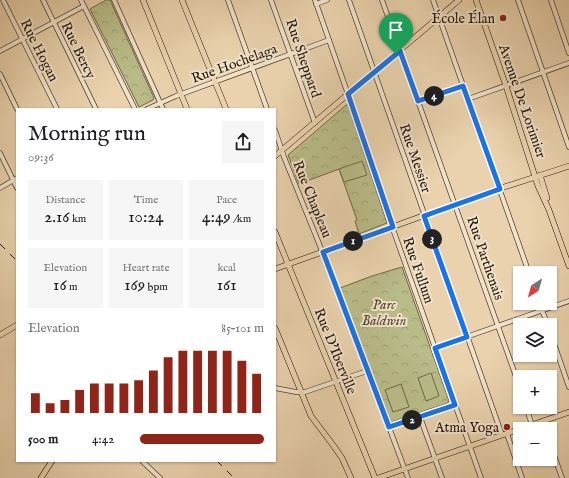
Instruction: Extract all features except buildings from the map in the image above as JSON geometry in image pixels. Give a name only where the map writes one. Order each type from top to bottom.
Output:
[{"type":"main road","points":[[143,0],[187,108]]},
{"type":"main road","points":[[182,0],[226,108]]},
{"type":"main road","points":[[276,155],[459,0]]},
{"type":"main road","name":"Avenue De Lorimier","points":[[476,0],[569,266]]},
{"type":"main road","points":[[276,269],[569,166]]},
{"type":"main road","name":"Rue D'Iberville","points":[[276,234],[375,478]]},
{"type":"main road","points":[[0,335],[16,326]]},
{"type":"main road","points":[[276,330],[311,416],[342,458],[351,478]]},
{"type":"main road","points":[[542,421],[569,412]]},
{"type":"main road","points":[[378,478],[513,432]]},
{"type":"main road","points":[[41,478],[51,462]]},
{"type":"street","name":"Rue Hogan","points":[[3,0],[56,108]]},
{"type":"street","name":"Rue Bercy","points":[[43,0],[96,108]]},
{"type":"street","points":[[81,0],[135,108]]},
{"type":"street","points":[[114,0],[162,108]]},
{"type":"street","points":[[228,0],[267,108]]},
{"type":"street","name":"Rue Sheppard","points":[[271,0],[315,123]]},
{"type":"street","points":[[316,2],[327,0]]},
{"type":"street","name":"Rue Messier","points":[[349,0],[467,337],[522,478]]},
{"type":"street","name":"Rue Parthenais","points":[[382,0],[514,370]]},
{"type":"street","points":[[433,0],[527,266]]},
{"type":"street","points":[[518,0],[569,147]]},
{"type":"street","points":[[551,0],[569,53]]},
{"type":"street","name":"Rue Fullum","points":[[316,2],[481,478]]},
{"type":"street","points":[[0,50],[84,6]]},
{"type":"street","name":"Rue Hochelaga","points":[[149,108],[181,94],[329,40]]},
{"type":"street","points":[[468,99],[569,64]]},
{"type":"street","points":[[0,74],[17,108]]},
{"type":"street","points":[[418,101],[463,86]]},
{"type":"street","name":"Rue Chapleau","points":[[276,133],[323,252],[408,478]]},
{"type":"street","points":[[0,153],[15,179],[0,188]]},
{"type":"street","points":[[557,305],[569,301]]},
{"type":"street","points":[[435,348],[542,310],[545,318]]},
{"type":"street","points":[[557,352],[569,387]]},
{"type":"street","points":[[276,388],[301,393],[367,371]]},
{"type":"street","points":[[389,427],[455,405]]},
{"type":"street","points":[[420,417],[442,478]]},
{"type":"street","points":[[143,462],[160,478]]},
{"type":"street","points":[[557,464],[562,478]]},
{"type":"green space","points":[[106,0],[110,0],[154,98],[153,100],[139,107],[90,9]]},
{"type":"green space","points":[[346,105],[348,105],[387,223],[359,234],[355,221],[357,220],[339,169],[299,184],[288,155]]},
{"type":"green space","points":[[362,161],[367,175],[344,182],[339,169]]},
{"type":"green space","name":"Parc Baldwin","points":[[402,267],[449,401],[448,403],[391,422],[340,288]]},
{"type":"green space","points":[[431,373],[439,396],[426,401],[418,378]]},
{"type":"green space","points":[[401,384],[409,407],[393,412],[385,390]]},
{"type":"railway","points":[[0,244],[16,260]]},
{"type":"railway","points":[[218,462],[234,478]]},
{"type":"place","name":"École Élan","points":[[503,18]]},
{"type":"place","name":"Atma Yoga","points":[[507,427]]},
{"type":"route","points":[[400,51],[418,101],[463,86],[500,189],[424,216],[467,337],[435,348],[455,405],[389,427],[323,252],[393,227],[348,94],[396,54],[400,51]]}]
